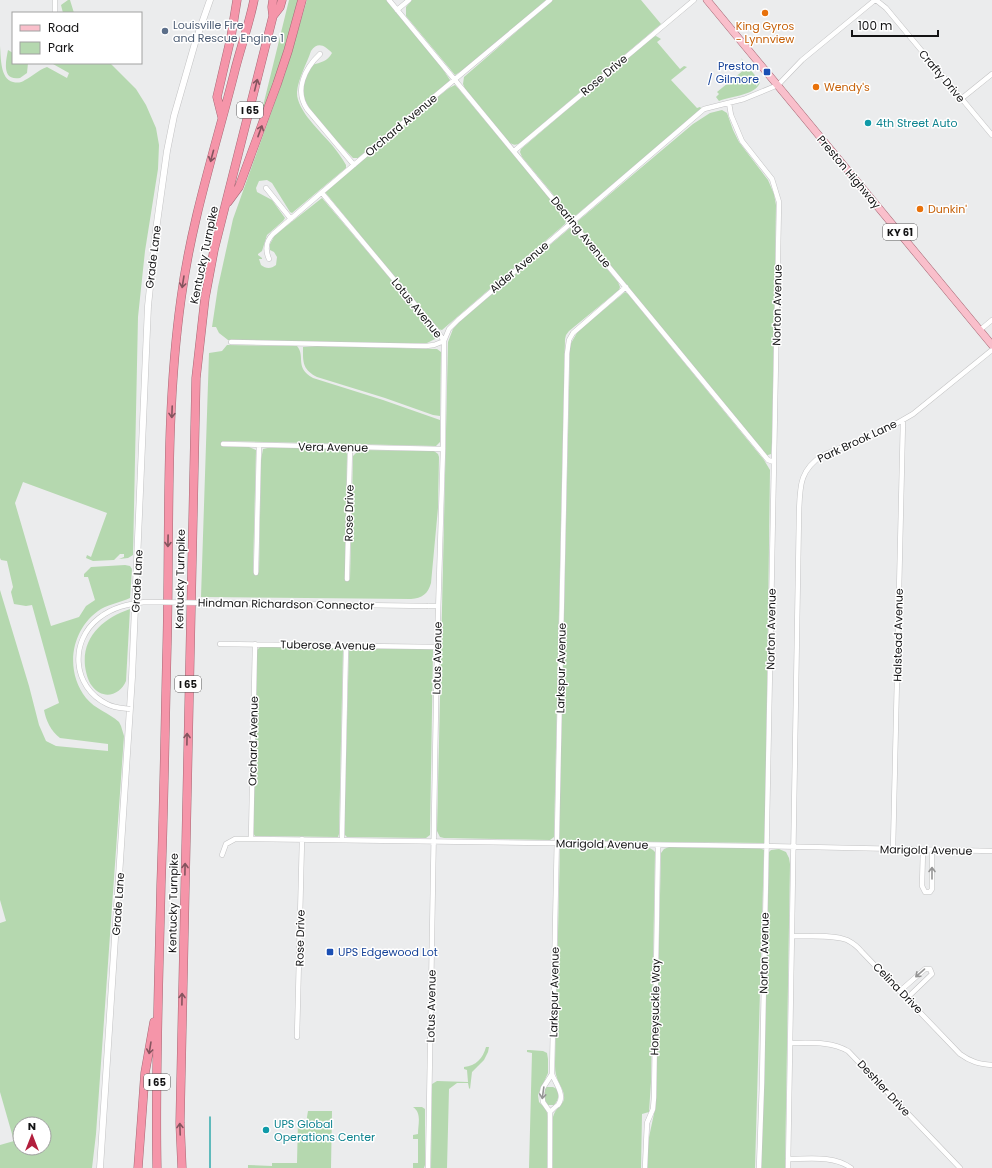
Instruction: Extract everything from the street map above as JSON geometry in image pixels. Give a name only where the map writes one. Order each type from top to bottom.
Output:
[{"type":"highway","points":[[223,118],[217,97],[231,37],[237,0]]},
{"type":"highway","name":"I 65","points":[[157,1168],[158,996],[174,360],[180,300],[197,209],[249,24],[254,0]]},
{"type":"highway","name":"Kentucky Turnpike","points":[[182,1168],[180,1115],[195,393],[205,298],[214,250],[273,16],[273,0]]},
{"type":"highway","points":[[273,16],[280,8],[282,0]]},
{"type":"highway","points":[[226,204],[239,187],[277,84],[302,0]]},
{"type":"highway","points":[[138,1168],[145,1073],[158,996]]},
{"type":"main road","name":"Grade Lane","points":[[100,1168],[130,709],[144,361],[151,268],[167,152],[174,116],[195,43],[210,0]]},
{"type":"main road","name":"Preston Highway","points":[[706,0],[992,345]]},
{"type":"street","points":[[55,0],[55,12]]},
{"type":"street","name":"Dearing Avenue","points":[[389,0],[768,460],[774,462]]},
{"type":"street","points":[[397,10],[409,0]]},
{"type":"street","name":"Orchard Avenue","points":[[269,259],[267,248],[270,237],[550,0]]},
{"type":"street","name":"Rose Drive","points":[[514,152],[694,0]]},
{"type":"street","points":[[778,85],[802,60],[876,0]]},
{"type":"street","name":"Crafty Drive","points":[[876,0],[886,8],[992,135]]},
{"type":"street","points":[[320,54],[315,59],[303,79],[301,91],[302,99],[307,109],[354,165]]},
{"type":"street","points":[[961,99],[992,74]]},
{"type":"street","name":"Alder Avenue","points":[[444,341],[449,329],[458,320],[704,109],[744,99],[778,85]]},
{"type":"street","name":"Norton Avenue","points":[[729,103],[731,116],[742,141],[772,179],[779,202],[762,1083],[759,1168]]},
{"type":"street","points":[[266,188],[291,219]]},
{"type":"street","name":"Lotus Avenue","points":[[322,193],[444,341],[428,1168]]},
{"type":"street","name":"Larkspur Avenue","points":[[550,1112],[558,1105],[561,1095],[552,1074],[567,354],[569,340],[577,328],[626,287]]},
{"type":"street","points":[[980,330],[992,320]]},
{"type":"street","points":[[230,342],[426,346],[444,341]]},
{"type":"street","name":"Park Brook Lane","points":[[793,847],[799,501],[800,488],[804,474],[818,458],[823,455],[887,429],[919,410],[992,350]]},
{"type":"street","name":"Halstead Avenue","points":[[893,849],[903,420]]},
{"type":"street","name":"Vera Avenue","points":[[223,444],[443,449]]},
{"type":"street","points":[[256,573],[259,445]]},
{"type":"street","name":"Rose Drive","points":[[347,579],[350,447]]},
{"type":"street","name":"Hindman Richardson Connector","points":[[130,709],[117,708],[106,704],[93,695],[84,684],[79,671],[79,652],[85,635],[96,621],[114,609],[128,604],[145,602],[438,606]]},
{"type":"street","name":"Tuberose Avenue","points":[[220,644],[437,646]]},
{"type":"street","name":"Orchard Avenue","points":[[251,839],[255,644]]},
{"type":"street","points":[[342,840],[346,645]]},
{"type":"street","name":"Marigold Avenue","points":[[222,855],[226,844],[235,839],[766,846],[992,851]]},
{"type":"street","name":"Rose Drive","points":[[297,1037],[302,839]]},
{"type":"street","name":"Honeysuckle Way","points":[[645,1168],[647,1123],[653,1109],[654,1097],[658,845]]},
{"type":"street","points":[[788,1168],[793,847]]},
{"type":"street","points":[[923,850],[922,886],[925,892],[930,892],[932,889],[932,850]]},
{"type":"street","name":"Celina Drive","points":[[792,936],[834,937],[847,940],[856,945],[960,1054],[974,1063],[992,1065]]},
{"type":"street","points":[[900,991],[925,968],[930,969],[932,974],[907,998]]},
{"type":"street","name":"Deshler Drive","points":[[790,1043],[829,1044],[848,1051],[960,1168]]},
{"type":"street","name":"Larkspur Avenue","points":[[550,1168],[550,1112],[543,1102],[542,1093],[543,1088],[552,1074]]},
{"type":"street","points":[[788,1159],[836,1160],[851,1168]]},
{"type":"green space","points":[[70,0],[74,12],[63,12],[61,5]]},
{"type":"green space","points":[[289,0],[298,0],[266,107],[263,106]]},
{"type":"green space","points":[[307,0],[387,0],[440,65],[450,80],[358,158],[353,158],[316,117],[309,108],[305,99],[303,92],[304,85],[312,65],[326,60],[332,53],[327,48],[319,45],[316,46],[311,51],[299,82],[297,92],[298,99],[300,106],[336,150],[346,165],[346,168],[292,213],[272,183],[267,180],[259,181],[256,188],[257,192],[272,200],[285,218],[267,235],[262,251],[258,254],[262,258],[259,259],[261,265],[268,268],[276,265],[277,257],[274,252],[270,250],[270,244],[275,235],[322,198],[438,335],[435,339],[427,343],[301,343],[228,340],[219,333],[216,327],[212,327],[218,287],[233,219],[285,74]]},
{"type":"green space","points":[[412,0],[546,0],[468,67],[455,75],[406,16],[406,7]]},
{"type":"green space","points":[[553,0],[641,0],[661,24],[520,143],[510,143],[466,91],[463,84],[464,77]]},
{"type":"green space","points":[[656,36],[661,39],[657,42],[680,69],[684,66],[687,67],[671,80],[697,108],[700,107],[702,109],[575,216],[571,216],[522,157],[520,152],[521,149],[652,37]]},
{"type":"green space","points":[[0,46],[3,72],[9,80],[14,82],[22,82],[47,67],[67,78],[69,73],[53,64],[111,64],[136,89],[146,105],[156,128],[159,145],[158,169],[145,251],[138,317],[133,555],[128,558],[119,559],[124,557],[124,554],[120,554],[114,560],[93,561],[86,558],[87,555],[91,557],[107,513],[23,482],[15,503],[51,626],[79,617],[86,606],[95,600],[88,577],[84,577],[84,574],[91,567],[125,565],[130,566],[132,569],[130,598],[104,607],[91,617],[77,638],[73,663],[79,687],[86,698],[119,722],[124,736],[96,1134],[92,1168],[0,1168],[0,1145],[12,1142],[12,1156],[52,1156],[52,1116],[12,1116],[12,1134],[0,1092],[0,923],[6,921],[0,900],[0,590],[29,686],[39,725],[46,741],[56,746],[108,751],[108,744],[60,738],[49,726],[44,710],[59,703],[32,605],[26,606],[14,604],[11,592],[13,587],[7,561],[1,560],[0,558]]},
{"type":"green space","points":[[8,50],[12,52],[12,64],[28,64],[27,73],[20,78],[14,78],[7,73],[6,64]]},
{"type":"green space","points":[[741,58],[758,79],[757,86],[759,80],[760,82],[758,86],[749,92],[719,101],[716,97],[719,94],[717,92],[745,69]]},
{"type":"green space","points":[[455,85],[562,213],[566,221],[565,224],[442,330],[438,329],[433,324],[325,192],[409,120],[449,88]]},
{"type":"green space","points":[[722,110],[727,113],[739,142],[768,180],[774,194],[776,205],[772,442],[771,454],[768,455],[766,455],[577,225],[578,221],[693,124],[710,113]]},
{"type":"green space","points":[[570,228],[573,229],[618,282],[620,287],[619,290],[569,331],[565,339],[554,837],[550,840],[444,838],[440,837],[437,831],[448,342],[453,329],[459,322]]},
{"type":"green space","points":[[625,292],[764,460],[770,470],[765,843],[563,841],[559,839],[570,345],[578,331]]},
{"type":"green space","points":[[227,345],[297,346],[301,354],[302,366],[304,370],[313,378],[440,420],[440,442],[436,446],[222,441],[222,446],[249,447],[256,450],[254,573],[259,572],[261,460],[263,449],[272,447],[344,450],[347,454],[345,580],[350,580],[353,456],[361,450],[434,451],[438,454],[438,508],[431,583],[424,595],[411,599],[201,597],[209,353],[222,351]]},
{"type":"green space","points":[[318,346],[437,349],[441,352],[440,416],[317,377],[308,371],[304,365],[303,347]]},
{"type":"green space","points":[[130,609],[126,681],[120,690],[106,695],[96,690],[89,682],[85,666],[87,646],[91,637],[104,623],[112,617]]},
{"type":"green space","points":[[260,647],[341,647],[343,649],[338,837],[255,836],[253,833],[256,651]]},
{"type":"green space","points":[[349,647],[433,649],[430,835],[426,838],[347,837],[344,834]]},
{"type":"green space","points":[[560,846],[648,847],[655,852],[651,1082],[649,1112],[642,1114],[641,1168],[552,1168],[553,1117],[555,1111],[564,1099],[563,1091],[555,1072]]},
{"type":"green space","points":[[669,847],[760,848],[764,850],[755,1168],[647,1168],[648,1142],[655,1109],[661,853],[664,849]]},
{"type":"green space","points":[[779,849],[786,852],[790,864],[785,1168],[761,1168],[769,852],[771,850]]},
{"type":"green space","points":[[486,1047],[489,1047],[484,1060],[472,1072],[470,1089],[468,1083],[457,1083],[449,1089],[447,1168],[431,1168],[432,1084],[437,1081],[468,1082],[467,1070],[464,1069],[464,1067],[472,1065],[478,1061],[483,1055]]},
{"type":"green space","points":[[527,1050],[543,1051],[547,1053],[548,1073],[538,1095],[539,1102],[546,1109],[548,1117],[547,1168],[529,1168],[532,1053],[527,1052]]},
{"type":"green space","points":[[546,1087],[553,1087],[557,1089],[558,1097],[554,1105],[548,1105],[545,1101],[544,1094]]},
{"type":"green space","points":[[413,1107],[422,1107],[425,1109],[424,1168],[413,1168],[413,1163],[418,1163],[418,1139],[413,1139],[413,1135],[418,1134],[419,1116],[416,1109]]},
{"type":"green space","points":[[308,1111],[332,1111],[331,1168],[248,1168],[248,1165],[272,1166],[272,1163],[297,1163],[298,1120],[302,1119],[302,1123],[306,1123]]},
{"type":"waterway","points":[[210,1117],[210,1168]]},
{"type":"place","name":"King Gyros - Lynnview","points":[[765,13]]},
{"type":"place","name":"Louisville Fire and Rescue Engine 1","points":[[165,31]]},
{"type":"place","name":"Preston / Gilmore","points":[[767,72]]},
{"type":"place","name":"Wendy's","points":[[816,87]]},
{"type":"place","name":"4th Street Auto","points":[[868,123]]},
{"type":"place","name":"Dunkin'","points":[[920,209]]},
{"type":"place","name":"UPS Edgewood Lot","points":[[330,952]]},
{"type":"place","name":"UPS Global Operations Center","points":[[266,1130]]}]
